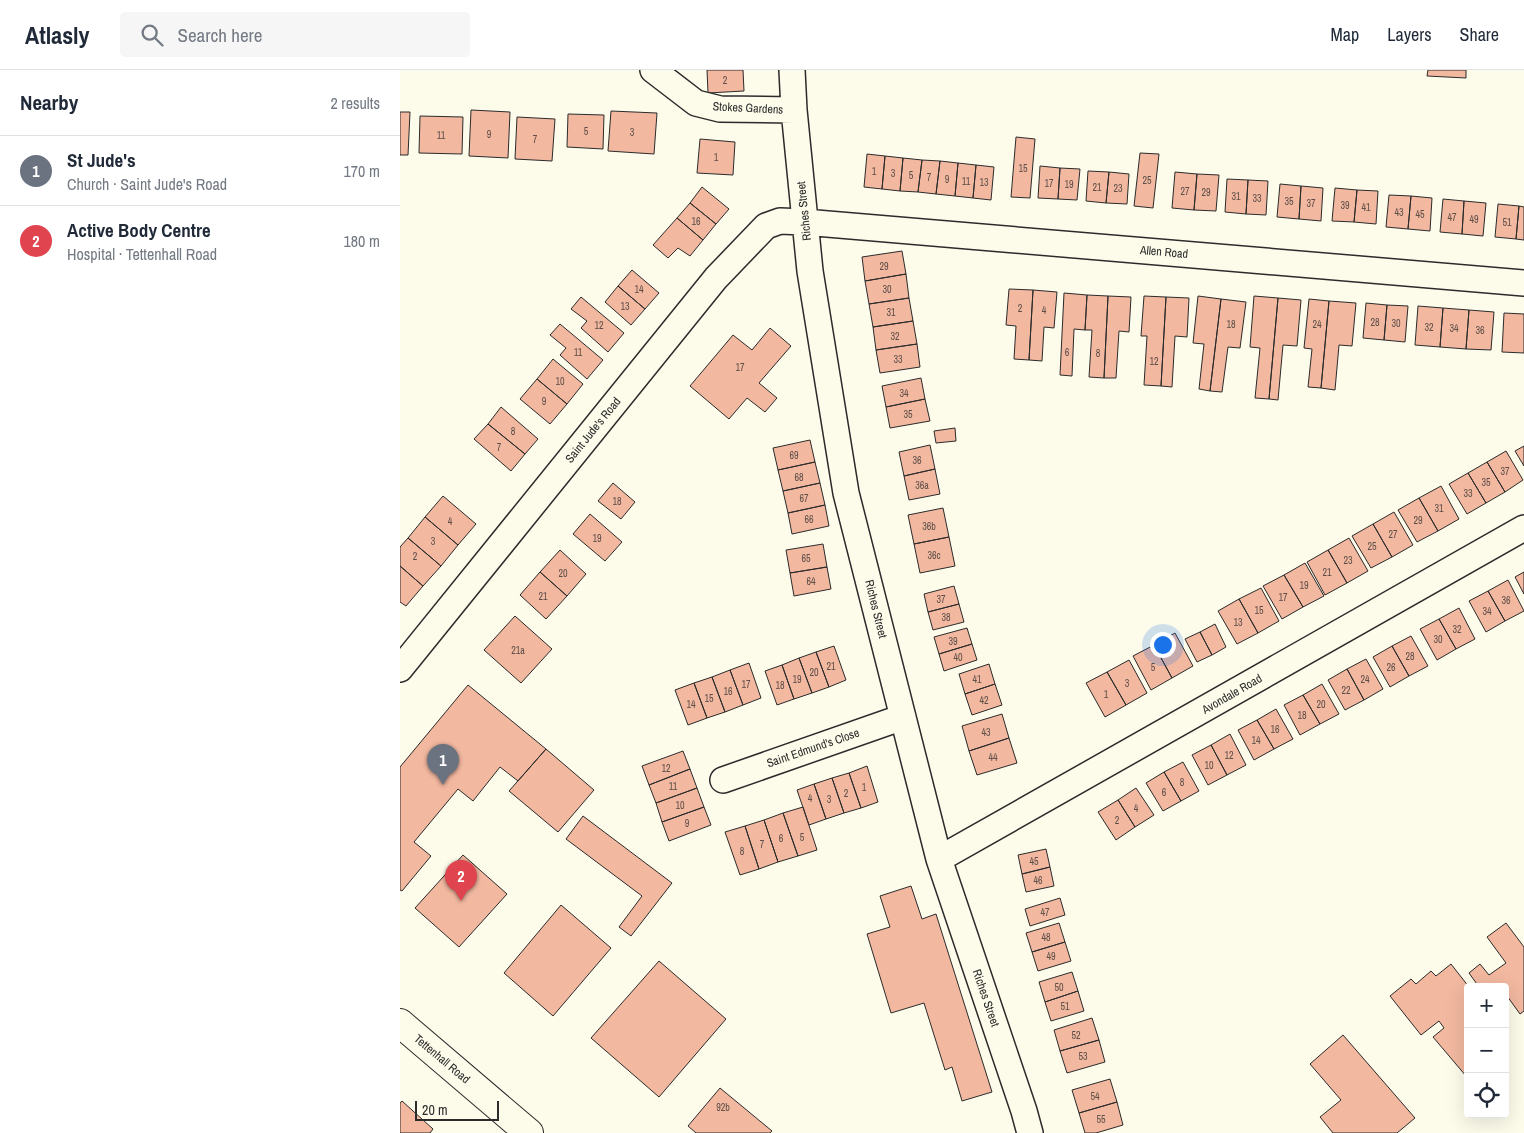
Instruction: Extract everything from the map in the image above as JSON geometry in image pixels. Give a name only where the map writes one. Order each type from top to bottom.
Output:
[{"type":"highway","name":"Tettenhall Road","points":[[400,1023],[529,1133]]},
{"type":"street","name":"Stokes Gardens","points":[[653,70],[696,103],[720,108],[794,110]]},
{"type":"street","name":"Riches Street","points":[[792,70],[804,222],[811,281],[846,493],[940,859],[1030,1133]]},
{"type":"street","name":"Saint Jude's Road","points":[[400,668],[716,278],[766,226],[780,221],[804,222]]},
{"type":"street","name":"Allen Road","points":[[804,222],[1524,283]]},
{"type":"street","name":"Avondale Road","points":[[940,859],[1524,528]]},
{"type":"street","name":"Saint Edmund's Close","points":[[722,780],[903,716]]},
{"type":"building","points":[[707,70],[743,70],[744,91],[708,93]]},
{"type":"building","points":[[1428,70],[1466,70],[1466,78],[1427,76]]},
{"type":"building","points":[[471,110],[510,112],[508,158],[469,156]]},
{"type":"building","points":[[611,111],[657,113],[654,154],[608,151]]},
{"type":"building","points":[[400,112],[410,112],[408,155],[400,155]]},
{"type":"building","points":[[568,114],[604,115],[603,149],[567,147]]},
{"type":"building","points":[[420,116],[463,117],[462,154],[419,153]]},
{"type":"building","points":[[517,117],[555,119],[552,161],[515,159]]},
{"type":"building","points":[[1016,137],[1035,139],[1030,198],[1011,197]]},
{"type":"building","points":[[700,139],[735,142],[733,175],[697,173]]},
{"type":"building","points":[[1140,153],[1159,154],[1153,208],[1134,206]]},
{"type":"building","points":[[867,154],[885,156],[882,189],[864,187]]},
{"type":"building","points":[[885,156],[903,158],[900,191],[882,189]]},
{"type":"building","points":[[903,158],[922,160],[918,192],[900,191]]},
{"type":"building","points":[[922,160],[940,161],[936,194],[918,192]]},
{"type":"building","points":[[940,161],[958,163],[955,196],[936,194]]},
{"type":"building","points":[[958,163],[976,165],[973,198],[955,196]]},
{"type":"building","points":[[976,165],[994,167],[991,200],[973,198]]},
{"type":"building","points":[[1040,166],[1060,168],[1058,199],[1038,198]]},
{"type":"building","points":[[1060,168],[1080,169],[1077,200],[1058,199]]},
{"type":"building","points":[[1088,171],[1109,172],[1106,203],[1086,201]]},
{"type":"building","points":[[1109,172],[1129,174],[1127,204],[1106,203]]},
{"type":"building","points":[[1175,172],[1197,174],[1194,210],[1172,208]]},
{"type":"building","points":[[1197,174],[1219,175],[1216,211],[1194,210]]},
{"type":"building","points":[[1227,179],[1248,180],[1246,214],[1225,212]]},
{"type":"building","points":[[1248,180],[1268,181],[1266,215],[1246,214]]},
{"type":"building","points":[[1280,184],[1301,186],[1299,219],[1277,217]]},
{"type":"building","points":[[1301,186],[1323,188],[1321,221],[1299,219]]},
{"type":"building","points":[[702,187],[729,209],[716,224],[690,203]]},
{"type":"building","points":[[1335,188],[1357,190],[1354,222],[1332,221]]},
{"type":"building","points":[[1357,190],[1378,191],[1376,224],[1354,222]]},
{"type":"building","points":[[1389,195],[1411,196],[1408,229],[1386,227]]},
{"type":"building","points":[[1411,196],[1432,198],[1430,231],[1408,229]]},
{"type":"building","points":[[1443,199],[1464,201],[1462,234],[1440,232]]},
{"type":"building","points":[[1464,201],[1486,203],[1483,236],[1462,234]]},
{"type":"building","points":[[690,203],[716,224],[703,240],[677,218]]},
{"type":"building","points":[[1498,204],[1519,206],[1516,239],[1495,237]]},
{"type":"building","points":[[1519,206],[1524,207],[1524,240],[1516,239]]},
{"type":"building","points":[[677,218],[703,240],[690,256],[678,248],[668,258],[653,245]]},
{"type":"building","points":[[902,251],[906,274],[865,281],[862,257]]},
{"type":"building","points":[[632,270],[659,293],[645,309],[618,286]]},
{"type":"building","points":[[906,274],[909,298],[869,304],[865,281]]},
{"type":"building","points":[[618,286],[645,309],[631,325],[605,302]]},
{"type":"building","points":[[1009,289],[1033,290],[1029,360],[1014,359],[1016,326],[1006,325]]},
{"type":"building","points":[[1033,290],[1057,292],[1054,328],[1044,327],[1042,361],[1029,360]]},
{"type":"building","points":[[1064,293],[1087,295],[1085,330],[1074,329],[1072,376],[1060,375]]},
{"type":"building","points":[[1087,295],[1108,296],[1104,378],[1089,377],[1092,330],[1085,330]]},
{"type":"building","points":[[1108,296],[1131,297],[1129,332],[1119,331],[1116,378],[1104,378]]},
{"type":"building","points":[[1144,296],[1166,297],[1161,386],[1144,385],[1147,336],[1141,336]]},
{"type":"building","points":[[1198,296],[1221,299],[1210,391],[1199,389],[1204,344],[1193,343]]},
{"type":"building","points":[[1254,296],[1278,298],[1269,399],[1255,398],[1260,348],[1250,347]]},
{"type":"building","points":[[581,297],[624,333],[608,352],[581,328],[587,321],[571,309]]},
{"type":"building","points":[[1166,297],[1189,298],[1187,337],[1175,336],[1172,387],[1161,386]]},
{"type":"building","points":[[909,298],[913,321],[873,327],[869,304]]},
{"type":"building","points":[[1278,298],[1301,300],[1297,346],[1283,345],[1278,400],[1269,399]]},
{"type":"building","points":[[1221,299],[1246,302],[1240,348],[1228,347],[1222,392],[1210,391]]},
{"type":"building","points":[[1309,299],[1329,301],[1321,388],[1308,387],[1312,349],[1304,348]]},
{"type":"building","points":[[1329,301],[1356,303],[1352,346],[1339,345],[1335,390],[1321,388]]},
{"type":"building","points":[[1366,303],[1387,305],[1384,340],[1363,338]]},
{"type":"building","points":[[1387,305],[1408,306],[1405,342],[1384,340]]},
{"type":"building","points":[[1418,306],[1443,308],[1440,347],[1415,345]]},
{"type":"building","points":[[1443,308],[1469,310],[1466,349],[1440,347]]},
{"type":"building","points":[[1469,310],[1494,312],[1491,350],[1466,349]]},
{"type":"building","points":[[1504,313],[1524,314],[1524,353],[1502,352]]},
{"type":"building","points":[[913,321],[917,344],[876,350],[873,327]]},
{"type":"building","points":[[560,324],[603,360],[587,379],[560,355],[566,348],[550,335]]},
{"type":"building","points":[[770,328],[791,346],[759,383],[777,398],[765,412],[747,398],[729,419],[690,386],[733,335],[752,350]]},
{"type":"building","points":[[917,344],[920,367],[880,373],[876,350]]},
{"type":"building","points":[[553,359],[583,384],[567,404],[537,379]]},
{"type":"building","points":[[921,378],[925,399],[886,407],[882,386]]},
{"type":"building","points":[[537,379],[567,404],[550,424],[520,399]]},
{"type":"building","points":[[925,399],[930,421],[890,428],[886,407]]},
{"type":"building","points":[[501,407],[538,439],[525,454],[488,424]]},
{"type":"building","points":[[488,424],[525,454],[511,471],[474,439]]},
{"type":"building","points":[[955,428],[956,441],[936,443],[934,431]]},
{"type":"building","points":[[810,440],[815,462],[778,470],[773,448]]},
{"type":"building","points":[[930,445],[935,469],[904,476],[899,452]]},
{"type":"building","points":[[1524,446],[1524,466],[1515,451]]},
{"type":"building","points":[[1506,451],[1523,480],[1505,492],[1487,462]]},
{"type":"building","points":[[815,462],[820,483],[783,491],[778,470]]},
{"type":"building","points":[[1487,462],[1505,492],[1486,503],[1468,473]]},
{"type":"building","points":[[935,469],[940,494],[909,500],[904,476]]},
{"type":"building","points":[[1468,473],[1486,503],[1467,514],[1449,484]]},
{"type":"building","points":[[613,483],[635,502],[621,519],[598,501]]},
{"type":"building","points":[[820,483],[825,505],[788,513],[783,491]]},
{"type":"building","points":[[1441,486],[1459,519],[1438,531],[1419,498]]},
{"type":"building","points":[[443,496],[476,524],[458,545],[425,517]]},
{"type":"building","points":[[1419,498],[1438,531],[1417,542],[1398,510]]},
{"type":"building","points":[[825,505],[829,526],[792,534],[788,513]]},
{"type":"building","points":[[943,508],[949,537],[914,544],[908,515]]},
{"type":"building","points":[[1394,512],[1413,545],[1392,557],[1373,524]]},
{"type":"building","points":[[590,514],[622,542],[605,561],[573,534]]},
{"type":"building","points":[[425,517],[458,545],[441,566],[408,538]]},
{"type":"building","points":[[1373,524],[1392,557],[1371,568],[1352,536]]},
{"type":"building","points":[[949,537],[955,566],[920,573],[914,544]]},
{"type":"building","points":[[408,538],[441,566],[423,586],[400,566],[400,547]]},
{"type":"building","points":[[1349,538],[1368,571],[1347,583],[1328,550]]},
{"type":"building","points":[[823,544],[827,567],[790,573],[786,550]]},
{"type":"building","points":[[560,550],[586,574],[567,596],[540,572]]},
{"type":"building","points":[[1328,550],[1347,583],[1325,595],[1307,562]]},
{"type":"building","points":[[1305,563],[1324,596],[1303,607],[1284,575]]},
{"type":"building","points":[[400,566],[423,586],[406,606],[400,602]]},
{"type":"building","points":[[827,567],[831,589],[794,596],[790,573]]},
{"type":"building","points":[[540,572],[567,596],[546,619],[520,595]]},
{"type":"building","points":[[1524,572],[1524,594],[1515,577]]},
{"type":"building","points":[[1284,575],[1303,607],[1282,619],[1263,586]]},
{"type":"building","points":[[1508,580],[1524,611],[1505,621],[1488,591]]},
{"type":"building","points":[[954,586],[959,604],[928,612],[924,594]]},
{"type":"building","points":[[1261,588],[1279,621],[1258,633],[1239,599]]},
{"type":"building","points":[[1488,591],[1505,621],[1486,632],[1469,601]]},
{"type":"building","points":[[1239,599],[1258,633],[1237,644],[1218,611]]},
{"type":"building","points":[[959,604],[964,622],[933,630],[928,612]]},
{"type":"building","points":[[1459,608],[1475,639],[1456,649],[1439,619]]},
{"type":"building","points":[[515,616],[552,649],[521,683],[484,650]]},
{"type":"building","points":[[1439,619],[1456,649],[1437,660],[1420,629]]},
{"type":"building","points":[[1215,624],[1226,647],[1212,655],[1200,632]]},
{"type":"building","points":[[967,628],[972,644],[939,654],[934,637]]},
{"type":"building","points":[[1200,632],[1212,655],[1197,662],[1185,639]]},
{"type":"building","points":[[1175,633],[1193,666],[1172,678],[1154,645]]},
{"type":"building","points":[[1411,636],[1428,666],[1409,676],[1392,646]]},
{"type":"building","points":[[972,644],[977,660],[944,671],[939,654]]},
{"type":"building","points":[[1154,645],[1172,678],[1151,690],[1133,656]]},
{"type":"building","points":[[834,646],[846,680],[829,687],[816,652]]},
{"type":"building","points":[[1392,646],[1409,676],[1390,687],[1373,657]]},
{"type":"building","points":[[816,652],[829,687],[812,693],[799,658]]},
{"type":"building","points":[[799,658],[812,693],[794,699],[782,665]]},
{"type":"building","points":[[1366,659],[1383,689],[1364,700],[1347,669]]},
{"type":"building","points":[[1129,660],[1147,693],[1126,705],[1107,672]]},
{"type":"building","points":[[749,663],[761,698],[743,705],[730,670]]},
{"type":"building","points":[[989,664],[995,684],[965,694],[959,674]]},
{"type":"building","points":[[782,665],[794,699],[777,705],[765,671]]},
{"type":"building","points":[[1347,669],[1364,700],[1345,710],[1328,680]]},
{"type":"building","points":[[730,670],[743,705],[725,712],[712,677]]},
{"type":"building","points":[[1107,672],[1126,705],[1105,717],[1086,683]]},
{"type":"building","points":[[712,677],[725,712],[707,718],[694,683]]},
{"type":"building","points":[[694,683],[707,718],[688,725],[675,690]]},
{"type":"building","points":[[995,684],[1002,705],[972,715],[965,694]]},
{"type":"building","points":[[1322,684],[1339,714],[1320,724],[1303,695]]},
{"type":"building","points":[[468,685],[546,749],[518,781],[500,767],[473,801],[458,789],[414,842],[431,856],[402,891],[400,890],[400,767]]},
{"type":"building","points":[[1303,695],[1320,724],[1300,735],[1284,705]]},
{"type":"building","points":[[1276,709],[1293,739],[1274,749],[1257,720]]},
{"type":"building","points":[[1002,714],[1009,738],[969,751],[962,726]]},
{"type":"building","points":[[1257,720],[1274,749],[1254,760],[1238,730]]},
{"type":"building","points":[[1230,734],[1246,765],[1227,775],[1211,745]]},
{"type":"building","points":[[1009,738],[1017,763],[977,775],[969,751]]},
{"type":"building","points":[[1211,745],[1227,775],[1208,785],[1192,755]]},
{"type":"building","points":[[546,749],[594,790],[558,832],[509,791]]},
{"type":"building","points":[[683,751],[690,769],[649,785],[642,766]]},
{"type":"building","points":[[1183,762],[1199,791],[1181,801],[1164,772]]},
{"type":"building","points":[[867,766],[878,802],[861,808],[849,773]]},
{"type":"building","points":[[690,769],[697,788],[656,803],[649,785]]},
{"type":"building","points":[[1164,772],[1181,801],[1163,811],[1146,783]]},
{"type":"building","points":[[849,773],[861,808],[844,813],[832,778]]},
{"type":"building","points":[[832,778],[844,813],[826,819],[814,784]]},
{"type":"building","points":[[814,784],[826,819],[809,825],[797,790]]},
{"type":"building","points":[[697,788],[704,807],[662,822],[656,803]]},
{"type":"building","points":[[1136,788],[1154,815],[1135,827],[1118,800]]},
{"type":"building","points":[[1118,800],[1135,827],[1116,840],[1098,812]]},
{"type":"building","points":[[704,807],[711,825],[669,841],[662,822]]},
{"type":"building","points":[[803,807],[817,850],[798,856],[783,813]]},
{"type":"building","points":[[783,813],[798,856],[778,862],[764,820]]},
{"type":"building","points":[[583,816],[672,883],[631,936],[619,927],[642,896],[566,839]]},
{"type":"building","points":[[764,820],[778,862],[759,869],[745,826]]},
{"type":"building","points":[[745,826],[759,869],[740,875],[725,832]]},
{"type":"building","points":[[1046,849],[1050,867],[1022,874],[1018,855]]},
{"type":"building","points":[[463,855],[507,894],[459,947],[415,908]]},
{"type":"building","points":[[1050,867],[1054,886],[1026,892],[1022,874]]},
{"type":"building","points":[[911,886],[922,919],[936,914],[992,1092],[962,1101],[952,1067],[945,1070],[924,1003],[891,1013],[867,934],[890,927],[880,896]]},
{"type":"building","points":[[1060,898],[1065,915],[1030,926],[1025,909]]},
{"type":"building","points":[[561,905],[611,948],[553,1016],[504,973]]},
{"type":"building","points":[[1059,923],[1065,942],[1032,952],[1026,933]]},
{"type":"building","points":[[1506,923],[1524,947],[1524,1011],[1520,1014],[1509,999],[1509,983],[1476,983],[1469,973],[1480,964],[1489,975],[1506,963],[1487,937]]},
{"type":"building","points":[[1065,942],[1071,961],[1038,971],[1032,952]]},
{"type":"building","points":[[659,961],[726,1019],[659,1097],[591,1038]]},
{"type":"building","points":[[1451,964],[1466,983],[1464,983],[1464,1074],[1433,1037],[1444,1028],[1439,1021],[1421,1035],[1390,996],[1411,979],[1416,984],[1431,971],[1436,976]]},
{"type":"building","points":[[1072,972],[1078,991],[1045,1002],[1039,982]]},
{"type":"building","points":[[1078,991],[1084,1011],[1051,1021],[1045,1002]]},
{"type":"building","points":[[1092,1018],[1099,1040],[1060,1051],[1054,1030]]},
{"type":"building","points":[[1343,1035],[1415,1118],[1397,1133],[1333,1133],[1320,1117],[1341,1100],[1310,1064]]},
{"type":"building","points":[[1099,1040],[1105,1062],[1067,1073],[1060,1051]]},
{"type":"building","points":[[1110,1079],[1117,1102],[1079,1113],[1072,1090]]},
{"type":"building","points":[[720,1088],[772,1131],[770,1133],[696,1133],[688,1126]]},
{"type":"building","points":[[402,1101],[433,1129],[430,1133],[400,1133],[400,1103]]},
{"type":"building","points":[[1117,1102],[1123,1125],[1096,1133],[1085,1133],[1079,1113]]},
{"type":"place","name":"St Jude's","points":[[443,785]]},
{"type":"place","name":"Active Body Centre","points":[[461,901]]}]
